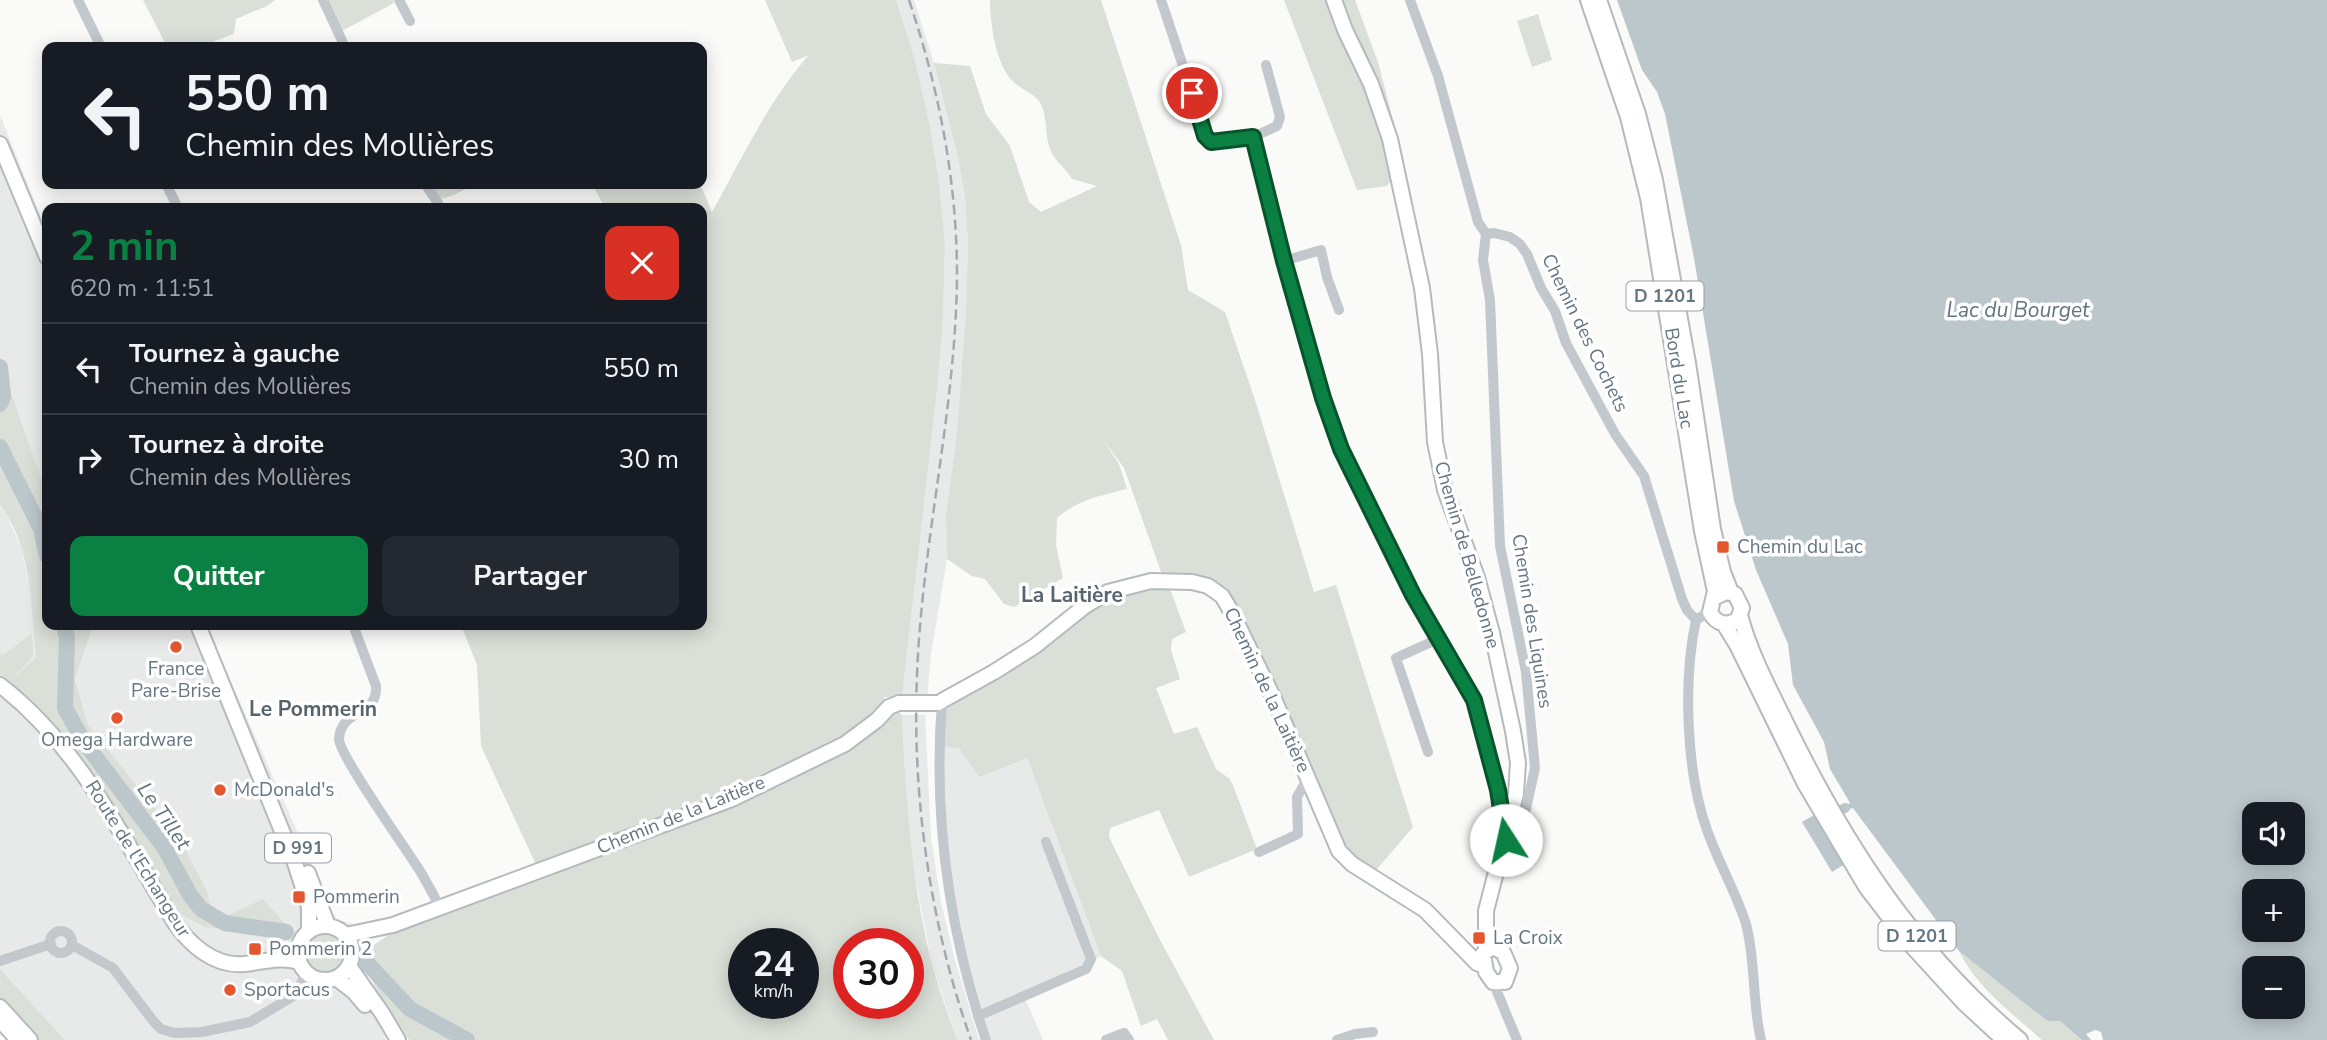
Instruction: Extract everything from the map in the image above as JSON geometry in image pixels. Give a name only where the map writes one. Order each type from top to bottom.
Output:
[{"type":"main road","name":"Chemin de Belledonne","points":[[1334,0],[1345,30],[1371,83],[1390,139],[1422,288],[1430,354],[1435,442],[1445,490],[1477,578],[1492,633],[1513,730],[1518,763],[1516,794],[1486,911],[1488,954]]},
{"type":"main road","name":"Bord du Lac","points":[[1588,0],[1628,117],[1648,198],[1702,531],[1715,591],[1712,605]]},
{"type":"main road","name":"Bord du Lac","points":[[1599,0],[1638,114],[1655,180],[1688,363],[1713,529],[1731,593]]},
{"type":"main road","points":[[0,144],[42,245]]},
{"type":"main road","name":"Chemin de la Laitière","points":[[346,935],[380,928],[440,908],[732,799],[845,744],[877,720],[889,707],[899,703],[940,702],[1035,646],[1108,592],[1151,581],[1200,584],[1215,590],[1226,601],[1274,699],[1334,841],[1345,858],[1425,910],[1468,954],[1488,954]]},
{"type":"main road","points":[[1731,593],[1735,594],[1741,603],[1740,615],[1733,622],[1724,624],[1718,621],[1712,605],[1718,594],[1731,593]]},
{"type":"main road","name":"D 1201","points":[[1740,615],[1747,640],[1780,712],[1866,887],[1889,920],[1964,1003],[2004,1040]]},
{"type":"main road","name":"D 1201","points":[[1724,624],[1737,645],[1791,758],[1898,913],[1984,1008],[2020,1040]]},
{"type":"main road","name":"D 991","points":[[200,630],[300,878],[310,915],[304,937]]},
{"type":"main road","name":"Route de l'Echangeur","points":[[0,685],[40,721],[81,769],[186,937],[204,953],[225,961],[242,964],[282,958],[309,972]]},
{"type":"main road","name":"D 991","points":[[260,774],[304,861],[328,926]]},
{"type":"main road","points":[[225,961],[270,953],[328,926],[346,935],[351,959],[398,1040]]},
{"type":"main road","name":"Chemin de la Laitière","points":[[351,959],[380,928]]},
{"type":"main road","points":[[304,937],[309,972],[336,978],[359,998],[387,1040]]},
{"type":"main road","points":[[1503,952],[1509,962],[1509,974],[1499,982],[1488,954],[1503,952]]},
{"type":"main road","points":[[336,978],[351,959]]},
{"type":"main road","points":[[0,1007],[30,1040]]},
{"type":"main road","points":[[0,1020],[18,1040]]},
{"type":"street","points":[[78,0],[99,42]]},
{"type":"street","points":[[323,0],[343,42]]},
{"type":"street","points":[[399,0],[410,20]]},
{"type":"street","points":[[1161,0],[1207,138],[1215,144],[1253,137],[1277,126],[1280,117],[1266,65]]},
{"type":"street","points":[[1410,0],[1438,76],[1478,222],[1486,234]]},
{"type":"street","points":[[1253,137],[1284,261],[1323,398],[1341,449],[1413,595],[1474,700],[1498,790],[1506,840]]},
{"type":"street","points":[[428,189],[438,203]]},
{"type":"street","name":"Chemin des Cochets","points":[[1486,234],[1510,237],[1520,244],[1527,254],[1541,288],[1555,311],[1566,343],[1615,434],[1644,476],[1682,599],[1696,620]]},
{"type":"street","name":"Chemin des Liquines","points":[[1486,234],[1482,253],[1490,300],[1500,546],[1525,672],[1535,768],[1526,809],[1506,840]]},
{"type":"street","points":[[1284,261],[1321,250],[1339,310]]},
{"type":"street","points":[[1712,605],[1696,620],[1691,643],[1688,715],[1696,793],[1706,829],[1745,923],[1761,1040]]},
{"type":"street","points":[[354,630],[376,686],[376,696],[372,704],[345,722],[339,742],[440,908]]},
{"type":"street","points":[[1428,752],[1396,658],[1438,639]]},
{"type":"street","points":[[940,702],[938,747],[941,833],[960,946],[986,1040]]},
{"type":"street","points":[[1259,852],[1298,834],[1297,797],[1308,778]]},
{"type":"street","points":[[978,1016],[1086,969],[1091,959],[1046,842]]},
{"type":"street","points":[[62,931],[70,936],[72,945],[68,951],[61,953],[54,950],[51,944],[53,935],[62,931]]},
{"type":"street","points":[[0,961],[51,944]]},
{"type":"street","points":[[72,945],[113,968],[154,1022],[174,1033],[202,1032],[250,1022],[295,995],[309,972]]},
{"type":"street","points":[[1499,982],[1502,1002],[1517,1040]]},
{"type":"street","points":[[1337,1040],[1373,1032]]},
{"type":"street","points":[[1105,1040],[1124,1033],[1129,1040]]},
{"type":"shaded area","points":[[143,0],[275,0],[236,19],[234,34],[212,42],[164,42]]},
{"type":"shaded area","points":[[326,0],[393,0],[394,3],[342,31]]},
{"type":"shaded area","points":[[765,0],[896,0],[915,60],[928,117],[938,174],[945,243],[943,319],[937,391],[902,697],[883,697],[902,715],[908,809],[919,902],[932,964],[957,1040],[409,1040],[363,962],[365,951],[387,936],[397,924],[539,871],[481,746],[477,665],[463,630],[707,630],[707,203],[602,203],[595,189],[702,189],[712,212],[768,111],[809,55],[792,62]]},
{"type":"shaded area","points":[[896,0],[914,0],[934,63],[958,158],[965,197],[968,245],[957,432],[946,515],[947,559],[931,654],[927,699],[902,697],[937,391],[943,319],[945,243],[938,174],[928,117],[915,60]]},
{"type":"shaded area","points":[[990,0],[1101,0],[1181,245],[1188,290],[1225,312],[1314,592],[1336,585],[1413,827],[1372,875],[1344,858],[1225,594],[1208,586],[1169,586],[1186,632],[1172,639],[1171,650],[1180,679],[1156,688],[1174,734],[1197,727],[1216,769],[1230,779],[1257,849],[1189,877],[1159,810],[1110,828],[1109,837],[1214,1040],[1168,1040],[1157,1019],[1141,1026],[1122,971],[1101,956],[1027,758],[979,777],[959,748],[938,747],[942,701],[1085,606],[1164,580],[1124,468],[1102,438],[1119,464],[1127,489],[1081,502],[1057,518],[1056,545],[1063,578],[1014,607],[1004,604],[985,579],[972,576],[947,559],[946,515],[957,432],[968,245],[965,197],[958,158],[934,63],[970,66],[986,114],[1010,146],[1029,202],[1041,212],[1097,186],[1072,179],[1052,153],[1040,102],[1010,78],[999,58],[991,21]]},
{"type":"shaded area","points":[[1284,0],[1355,0],[1378,62],[1404,162],[1387,186],[1357,190]]},
{"type":"shaded area","points":[[1538,14],[1552,60],[1532,67],[1517,21]]},
{"type":"shaded area","points":[[0,115],[42,220],[42,481],[0,361]]},
{"type":"shaded area","points":[[433,189],[465,189],[452,196],[440,199]]},
{"type":"shaded area","points":[[0,361],[42,481],[42,630],[92,630],[75,679],[88,725],[180,839],[207,891],[211,910],[222,918],[263,899],[285,924],[279,935],[204,927],[178,913],[84,759],[42,713],[7,684],[10,681],[0,674],[0,654],[4,655],[32,633],[33,656],[11,681],[36,657],[31,597],[24,558],[11,521],[0,504]]},
{"type":"shaded area","points":[[0,504],[22,550],[34,610],[36,657],[8,685],[42,713],[84,759],[178,913],[204,927],[279,935],[240,911],[222,918],[211,910],[207,891],[180,839],[88,725],[75,679],[92,630],[208,630],[328,907],[337,919],[359,926],[366,945],[357,967],[386,1040],[65,1040],[0,969]]},
{"type":"shaded area","points":[[902,715],[925,715],[931,837],[941,902],[979,1040],[957,1040],[932,964],[908,824]]},
{"type":"shaded area","points":[[938,747],[1027,758],[1101,956],[1077,973],[1024,996],[1043,1040],[987,1040],[950,893]]},
{"type":"shaded area","points":[[325,934],[338,940],[344,953],[338,966],[325,972],[312,966],[306,953],[312,940]]},
{"type":"shaded area","points":[[1959,951],[2048,1021],[2060,1021],[2082,1040],[2042,1040],[1985,988]]},
{"type":"shaded area","points":[[0,969],[65,1040],[36,1040],[0,999]]},
{"type":"water","name":"Lac du Bourget","points":[[1617,0],[2327,0],[2327,1040],[2103,1040],[2101,1032],[2095,1030],[2086,1034],[2091,1040],[2082,1040],[2060,1021],[2048,1021],[1959,951],[1853,808],[1846,810],[1844,807],[1850,803],[1830,769],[1824,742],[1793,685],[1788,644],[1756,570],[1734,501],[1694,258],[1665,114],[1657,92],[1642,70]]},
{"type":"water","points":[[1816,814],[1845,864],[1832,872],[1802,822]]},
{"type":"waterway","name":"Le Tillet","points":[[0,367],[3,396],[0,404]]},
{"type":"waterway","name":"Le Tillet","points":[[0,447],[42,534]]},
{"type":"waterway","name":"Le Tillet","points":[[65,630],[65,708],[84,742],[164,847],[190,895],[201,909],[225,923],[286,932]]},
{"type":"waterway","points":[[1829,815],[1845,808]]},
{"type":"waterway","name":"Le Tillet","points":[[367,963],[410,1009],[467,1040]]},
{"type":"railway","points":[[909,0],[929,67],[950,170],[957,275],[951,376],[920,625],[916,721],[918,768],[921,814],[935,906],[957,996],[971,1040]]},
{"type":"place","name":"Chemin du Lac","points":[[1723,547]]},
{"type":"place","name":"France Pare-Brise","points":[[176,647]]},
{"type":"place","name":"Omega Hardware","points":[[117,718]]},
{"type":"place","name":"McDonald's","points":[[220,790]]},
{"type":"place","name":"Pommerin","points":[[299,897]]},
{"type":"place","name":"La Croix","points":[[1479,938]]},
{"type":"place","name":"Pommerin 2","points":[[255,949]]},
{"type":"place","name":"Sportacus","points":[[230,990]]},
{"type":"district","name":"La Laitière","points":[[1072,595]]},
{"type":"district","name":"Le Pommerin","points":[[313,709]]},
{"type":"route","points":[[1192,93],[1205,136],[1211,142],[1215,144],[1253,137],[1284,261],[1323,398],[1341,449],[1413,595],[1474,700],[1498,790],[1506,840]]}]
